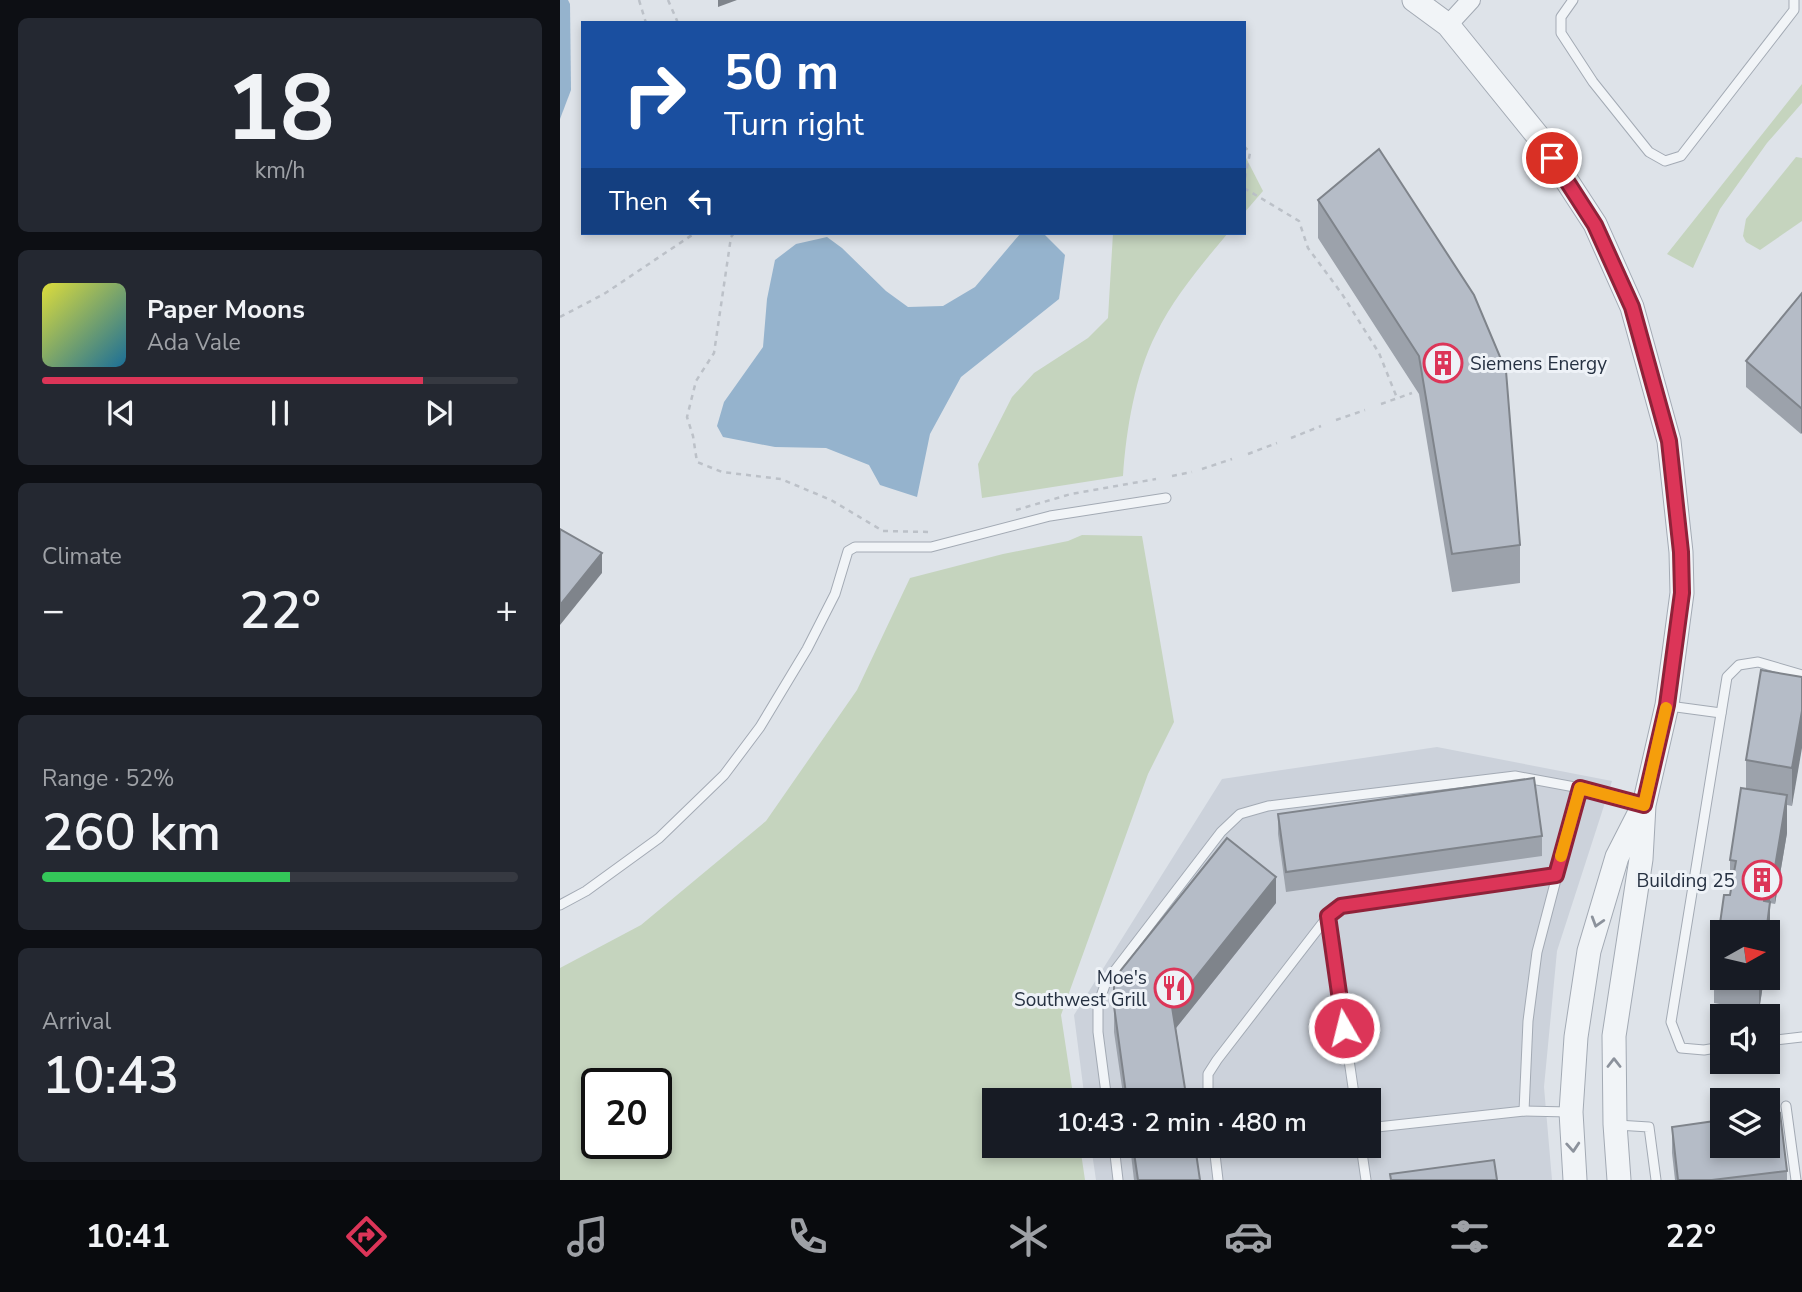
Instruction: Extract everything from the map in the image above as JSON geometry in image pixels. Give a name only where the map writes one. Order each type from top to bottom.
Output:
[{"type":"street","points":[[1414,0],[1448,25],[1538,135],[1595,225],[1632,307],[1669,441],[1681,552],[1682,593],[1667,705],[1644,805],[1641,859],[1614,1036],[1619,1180]]},
{"type":"street","points":[[1448,25],[1471,0]]},
{"type":"street","points":[[1575,1180],[1571,1112],[1576,1037],[1589,951],[1617,857],[1644,805]]},
{"type":"lane","points":[[1573,0],[1561,17],[1561,33],[1593,82],[1649,152],[1665,160],[1681,156],[1794,10],[1794,0]]},
{"type":"lane","points":[[560,905],[586,891],[659,838],[724,775],[760,727],[807,649],[835,594],[848,551],[855,547],[931,547],[1050,516],[1166,498]]},
{"type":"lane","points":[[1710,1049],[1681,1048],[1671,1022],[1727,677],[1739,665],[1758,662],[1802,675]]},
{"type":"lane","points":[[1667,705],[1721,713]]},
{"type":"lane","points":[[1105,1088],[1098,1032],[1098,1005],[1106,982],[1221,832],[1240,814],[1268,806],[1515,776],[1580,788],[1644,805]]},
{"type":"lane","points":[[1524,1111],[1530,1007],[1537,952],[1580,788]]},
{"type":"lane","points":[[1208,1088],[1208,1074],[1217,1060],[1328,916],[1341,906],[1556,875]]},
{"type":"lane","points":[[1328,916],[1353,1088]]},
{"type":"lane","points":[[1780,1040],[1802,1037]]},
{"type":"lane","points":[[1786,1107],[1796,1180]]},
{"type":"lane","points":[[1381,1127],[1524,1111],[1571,1112]]},
{"type":"lane","points":[[1615,1124],[1649,1126],[1656,1180]]},
{"type":"lane","points":[[1115,1158],[1118,1180]]},
{"type":"lane","points":[[1215,1158],[1218,1180]]},
{"type":"lane","points":[[1363,1158],[1366,1180]]},
{"type":"path","points":[[639,0],[645,21]]},
{"type":"path","points":[[668,0],[677,21]]},
{"type":"path","points":[[1246,148],[1250,153],[1246,175]]},
{"type":"path","points":[[1246,187],[1299,221],[1308,248],[1342,294],[1379,353],[1397,398]]},
{"type":"path","points":[[560,317],[604,295],[692,235]]},
{"type":"path","points":[[732,235],[714,353],[696,381],[687,417],[697,462],[722,472],[781,479],[831,500],[883,531],[932,533]]},
{"type":"path","points":[[1381,404],[1412,393]]},
{"type":"path","points":[[1335,421],[1365,410]]},
{"type":"path","points":[[1291,438],[1321,426]]},
{"type":"path","points":[[1248,454],[1277,443]]},
{"type":"path","points":[[1202,469],[1232,459]]},
{"type":"path","points":[[1172,476],[1192,472]]},
{"type":"path","points":[[1012,511],[1071,494],[1156,479]]},
{"type":"shaded area","points":[[1437,747],[1612,781],[1557,951],[1544,1087],[1552,1180],[1096,1180],[1093,1158],[1381,1158],[1381,1088],[1083,1088],[1074,1015],[1222,779]]},
{"type":"green space","points":[[1802,84],[1802,103],[1767,143],[1720,209],[1693,268],[1667,254]]},
{"type":"green space","points":[[1796,157],[1802,158],[1802,221],[1760,250],[1746,242],[1743,236],[1746,219]]},
{"type":"green space","points":[[1246,158],[1263,191],[1246,211]]},
{"type":"green space","points":[[1113,235],[1226,235],[1180,294],[1163,320],[1149,350],[1133,404],[1123,476],[982,498],[978,464],[1012,397],[1034,373],[1088,338],[1108,318]]},
{"type":"green space","points":[[1082,535],[1142,536],[1174,722],[1148,774],[1061,1015],[1072,1088],[982,1088],[982,1158],[1082,1158],[1085,1180],[560,1180],[560,968],[641,925],[766,821],[857,690],[910,578],[1003,554],[1068,541]]},
{"type":"water","points":[[560,0],[568,0],[570,4],[571,90],[560,119]]},
{"type":"water","points":[[1019,235],[1045,235],[1065,255],[1059,299],[961,377],[930,434],[917,497],[880,485],[869,465],[826,448],[775,447],[723,437],[717,426],[724,402],[763,347],[767,299],[775,260],[796,244],[827,237],[886,291],[908,307],[943,306],[975,287]]},
{"type":"building","name":"Siemens Energy","points":[[1379,149],[1474,295],[1506,371],[1520,545],[1452,554],[1419,356],[1318,200]]},
{"type":"building","points":[[1802,293],[1802,407],[1801,408],[1746,361]]},
{"type":"building","points":[[560,529],[602,553],[560,605]]},
{"type":"building","points":[[1761,670],[1802,677],[1802,711],[1792,768],[1746,760]]},
{"type":"building","points":[[1534,778],[1542,836],[1286,872],[1278,814]]},
{"type":"building","points":[[1741,788],[1787,795],[1775,867],[1770,866],[1764,901],[1770,902],[1768,920],[1720,920],[1724,895],[1730,895],[1736,861],[1730,860]]},
{"type":"building","points":[[1227,838],[1276,877],[1172,1007],[1185,1088],[1125,1088],[1114,1006],[1114,982]]},
{"type":"building","points":[[1780,1113],[1787,1171],[1712,1180],[1678,1180],[1672,1127],[1710,1122],[1710,1158],[1780,1158]]},
{"type":"building","points":[[1135,1158],[1197,1158],[1200,1180],[1138,1180]]},
{"type":"building","points":[[1494,1160],[1497,1180],[1391,1180],[1390,1174]]},
{"type":"slow traffic","points":[[1561,856],[1580,788],[1644,805],[1666,708]]},
{"type":"place","name":"Siemens Energy","points":[[1443,363]]},
{"type":"place","name":"Building 25","points":[[1762,880]]},
{"type":"place","name":"Moe's Southwest Grill","points":[[1174,988]]},
{"type":"route","points":[[1344,1028],[1328,916],[1341,906],[1556,875],[1580,788],[1644,805],[1667,705],[1682,593],[1681,552],[1669,441],[1632,307],[1595,225],[1552,158]]}]
